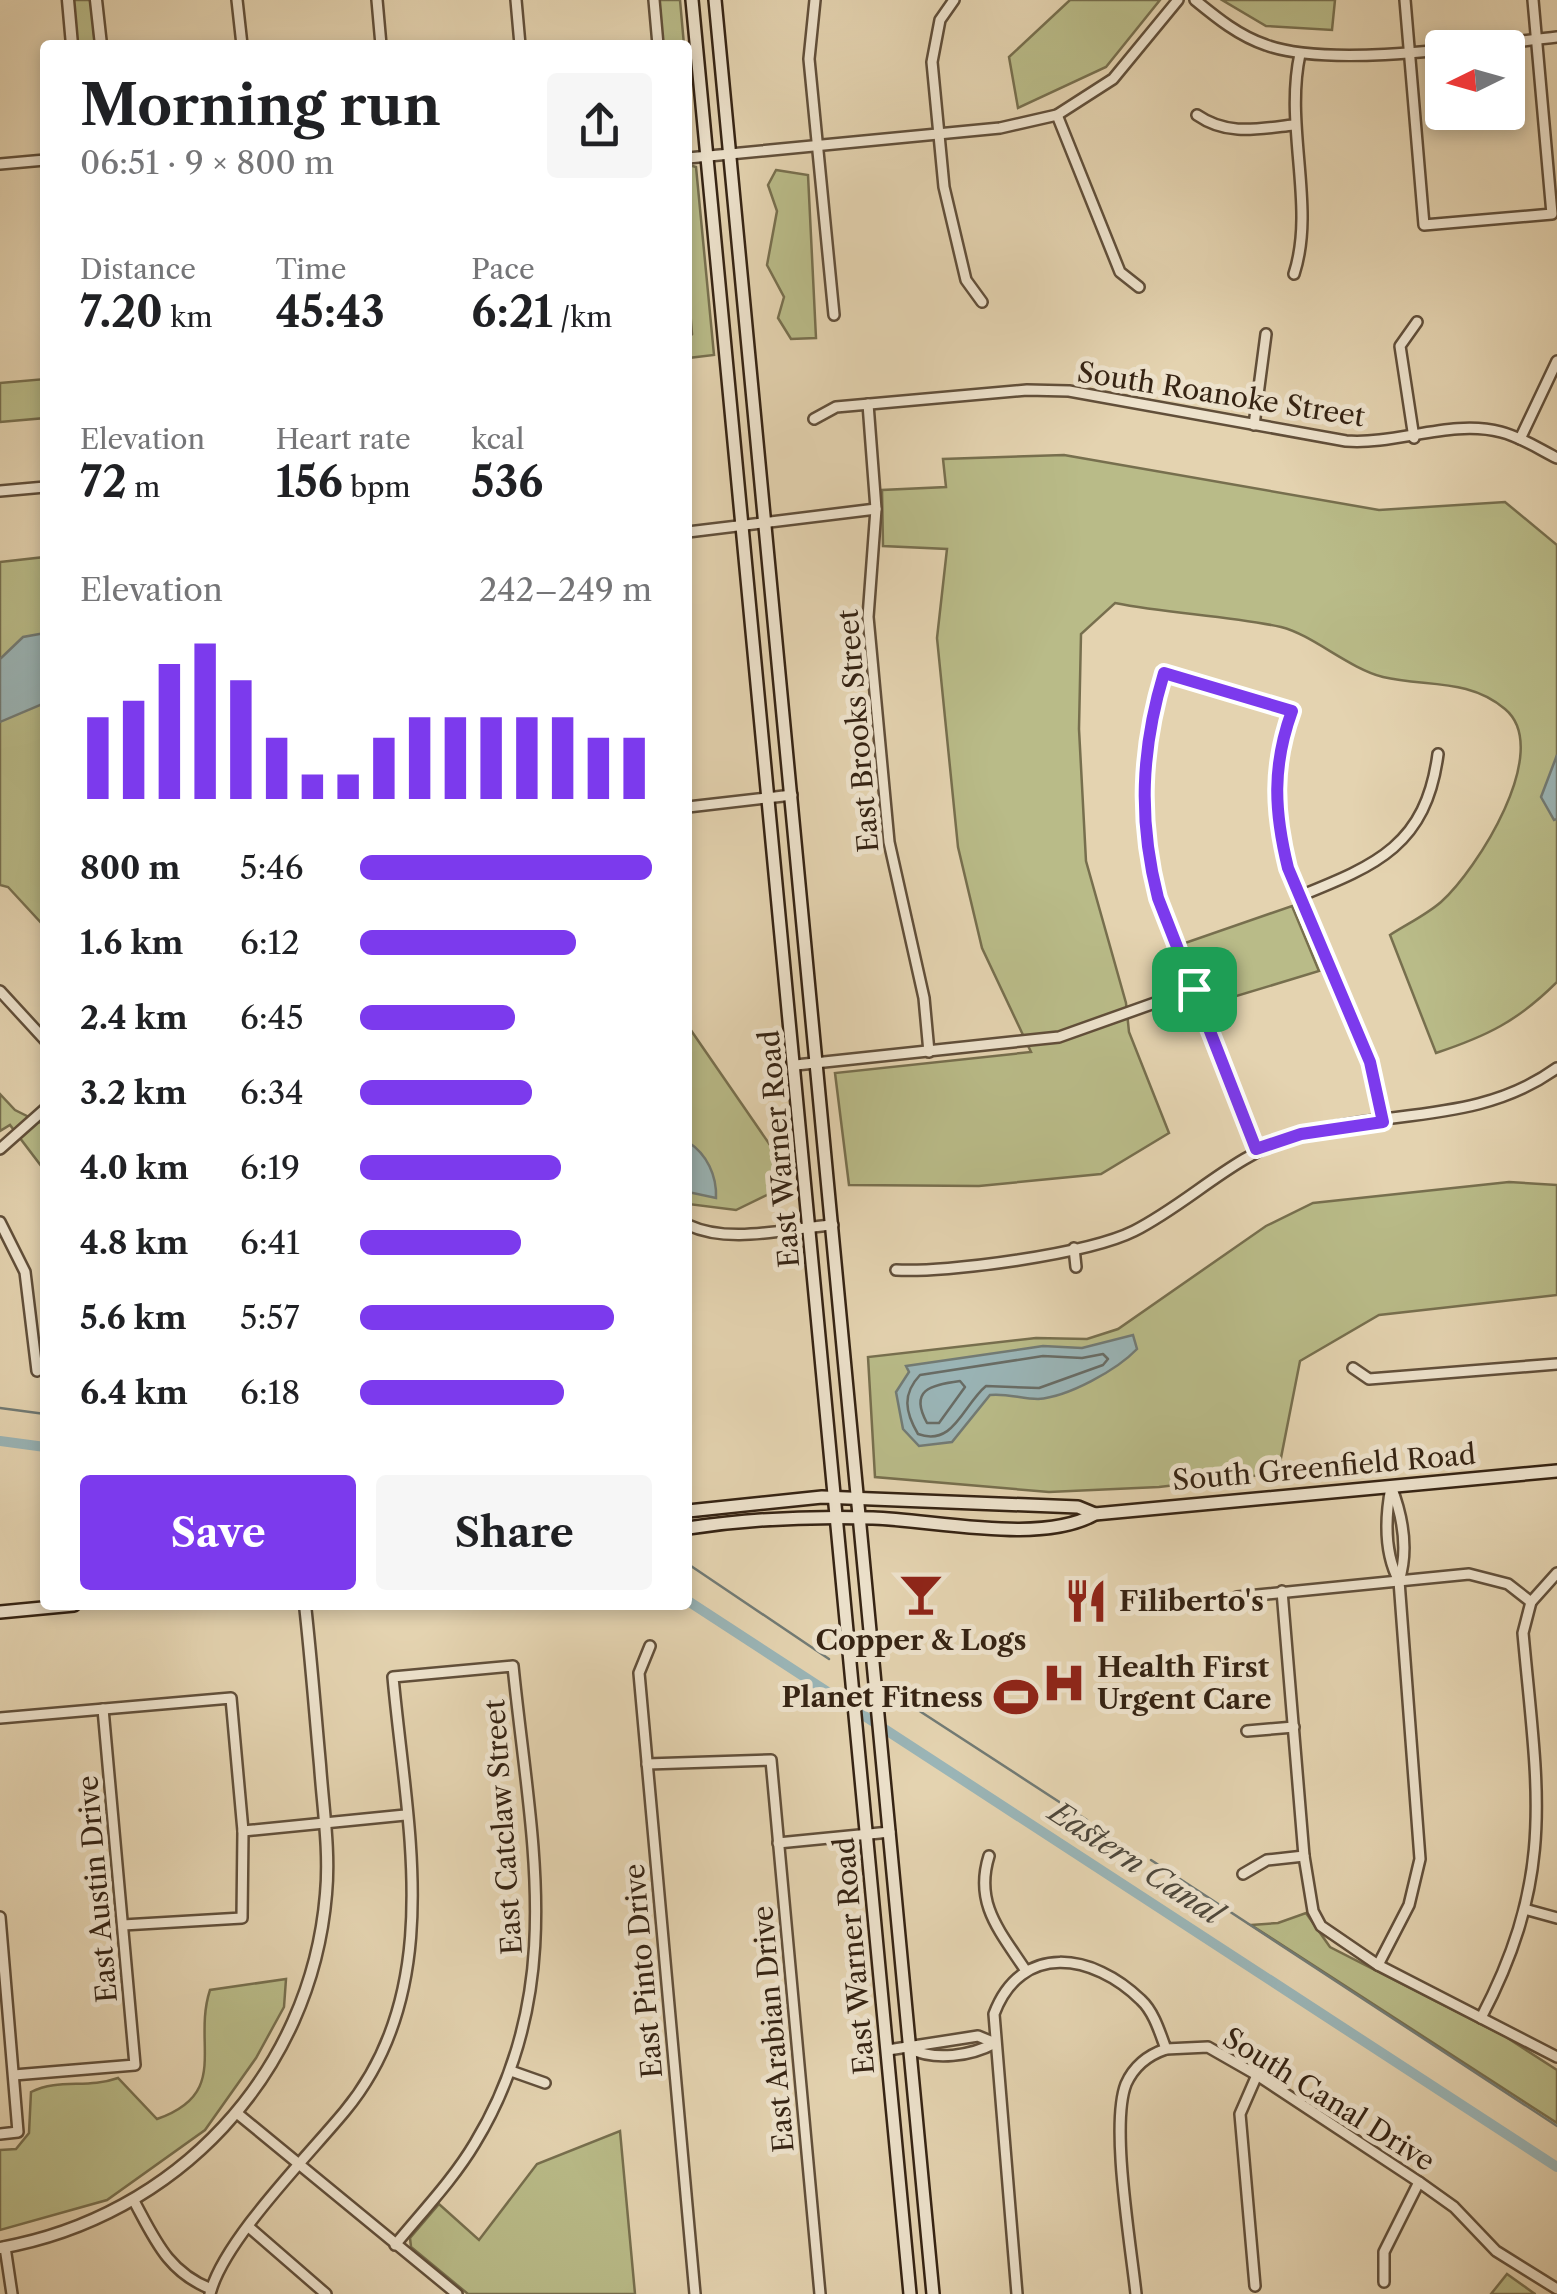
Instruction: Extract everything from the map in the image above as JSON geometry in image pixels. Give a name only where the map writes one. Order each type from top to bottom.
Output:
[{"type":"main road","name":"East Warner Road","points":[[692,0],[719,155],[766,523],[932,2294]]},
{"type":"main road","name":"East Warner Road","points":[[715,0],[719,155],[743,526],[910,2294]]},
{"type":"main road","name":"South Greenfield Road","points":[[692,1528],[838,1517],[1016,1528],[1078,1524],[1095,1514],[1557,1470]]},
{"type":"main road","name":"South Greenfield Road","points":[[692,1510],[836,1497],[1078,1507],[1095,1514]]},
{"type":"main road","points":[[0,1612],[40,1608]]},
{"type":"street","points":[[68,0],[72,40]]},
{"type":"street","points":[[96,0],[100,40]]},
{"type":"street","points":[[238,0],[242,40]]},
{"type":"street","points":[[377,0],[381,40]]},
{"type":"street","points":[[516,0],[520,40]]},
{"type":"street","points":[[654,0],[658,40]]},
{"type":"street","points":[[814,0],[809,59],[834,315]]},
{"type":"street","points":[[954,0],[940,20],[932,62],[952,222],[966,280],[982,302]]},
{"type":"street","points":[[692,158],[1016,126],[1057,115],[1113,80],[1178,0]]},
{"type":"street","points":[[1195,0],[1247,37],[1300,54],[1336,56],[1557,36]]},
{"type":"street","points":[[1405,0],[1424,225],[1552,214],[1534,0]]},
{"type":"street","points":[[1294,274],[1303,248],[1293,126],[1300,54]]},
{"type":"street","points":[[1057,115],[1120,272],[1139,286]]},
{"type":"street","points":[[1197,115],[1214,127],[1236,130],[1293,126]]},
{"type":"street","points":[[0,164],[40,160]]},
{"type":"street","points":[[1414,438],[1400,346],[1417,322]]},
{"type":"street","points":[[1254,425],[1266,334]]},
{"type":"street","points":[[1520,439],[1557,360]]},
{"type":"street","name":"South Roanoke Street","points":[[814,419],[836,406],[1027,390],[1068,391],[1365,443],[1480,429],[1520,439],[1557,458]]},
{"type":"street","name":"East Brooks Street","points":[[868,404],[876,509],[868,617],[888,842],[924,998],[929,1052]]},
{"type":"street","points":[[0,491],[40,487]]},
{"type":"street","points":[[692,532],[876,509]]},
{"type":"street","points":[[1256,1149],[1148,856],[1143,767],[1150,720],[1164,673],[1292,711],[1280,746],[1275,804],[1284,851],[1370,1062],[1383,1122]]},
{"type":"street","points":[[1300,896],[1382,860],[1404,841],[1434,784],[1438,754]]},
{"type":"street","points":[[692,806],[792,794]]},
{"type":"street","points":[[796,1065],[1059,1036],[1194,989]]},
{"type":"street","points":[[0,991],[40,1035]]},
{"type":"street","points":[[896,1270],[930,1272],[1074,1248],[1132,1232],[1256,1149],[1301,1134],[1485,1104],[1557,1068]]},
{"type":"street","points":[[0,1149],[40,1114]]},
{"type":"street","points":[[0,1222],[25,1272],[37,1371]]},
{"type":"street","points":[[692,1227],[741,1235],[833,1225]]},
{"type":"street","points":[[1074,1248],[1076,1267]]},
{"type":"street","points":[[1353,1368],[1369,1379],[1557,1364]]},
{"type":"street","points":[[1391,1486],[1386,1514],[1390,1565],[1400,1581]]},
{"type":"street","points":[[1378,1965],[1409,1905],[1420,1859],[1400,1581],[1405,1560],[1401,1511],[1391,1486]]},
{"type":"street","points":[[1481,2018],[1510,1965],[1528,1910],[1540,1819],[1523,1633],[1531,1602],[1557,1573]]},
{"type":"street","points":[[1236,1597],[1490,1576],[1531,1602]]},
{"type":"street","points":[[1282,1592],[1304,1856],[1313,1911],[1321,1926],[1378,1965],[1557,2057]]},
{"type":"street","points":[[12,2294],[2,2247],[81,2226],[134,2201],[175,2174],[238,2114],[285,2040],[312,1975],[326,1896],[325,1823],[305,1610]]},
{"type":"street","name":"East Pinto Drive","points":[[650,1646],[639,1672],[695,2294]]},
{"type":"street","name":"East Catclaw Street","points":[[395,2245],[464,2160],[511,2071],[533,1992],[537,1936],[513,1666],[393,1678],[405,1815]]},
{"type":"street","points":[[0,1718],[231,1698],[243,1831],[242,1918],[123,1925]]},
{"type":"street","name":"East Austin Drive","points":[[14,2075],[135,2064],[103,1709]]},
{"type":"street","points":[[1247,1731],[1294,1727]]},
{"type":"street","name":"East Arabian Drive","points":[[647,1764],[771,1760],[820,2294]]},
{"type":"street","points":[[134,2201],[178,2274],[210,2292],[227,2254],[368,2078],[392,2031],[414,1936],[405,1815],[243,1831]]},
{"type":"street","points":[[778,1843],[890,1832]]},
{"type":"street","points":[[989,1856],[980,1883],[984,1900],[1026,1971]]},
{"type":"street","points":[[1242,1874],[1267,1860],[1304,1856]]},
{"type":"street","points":[[1528,1910],[1557,1918]]},
{"type":"street","points":[[0,1916],[18,2132],[0,2134]]},
{"type":"street","points":[[1017,2294],[994,2014],[1003,1990],[1026,1971],[1046,1962],[1073,1961],[1104,1974],[1142,2001],[1166,2049],[1150,2054],[1137,2066],[1126,2085],[1120,2117],[1136,2294]]},
{"type":"street","points":[[888,2050],[911,2048],[922,2041],[978,2036],[995,2042]]},
{"type":"street","points":[[911,2048],[926,2056],[980,2052],[995,2042]]},
{"type":"street","name":"South Canal Drive","points":[[1166,2049],[1208,2046],[1257,2074],[1454,2207],[1496,2252],[1557,2289]]},
{"type":"street","points":[[511,2071],[545,2083]]},
{"type":"street","points":[[1256,2286],[1240,2114],[1257,2074]]},
{"type":"street","points":[[238,2114],[456,2294]]},
{"type":"street","points":[[1384,2282],[1384,2252],[1419,2182]]},
{"type":"street","points":[[250,2228],[326,2294]]},
{"type":"green space","points":[[73,0],[91,0],[95,40],[77,40]]},
{"type":"green space","points":[[659,0],[680,0],[684,40],[663,40]]},
{"type":"green space","points":[[1070,0],[1160,0],[1106,67],[1018,108],[1009,57]]},
{"type":"green space","points":[[1222,0],[1335,0],[1332,30],[1266,26]]},
{"type":"green space","points":[[692,166],[696,167],[714,355],[692,358]]},
{"type":"green space","points":[[776,170],[808,175],[816,338],[791,339],[778,318],[784,297],[767,265],[777,211],[768,185]]},
{"type":"green space","points":[[40,379],[40,418],[0,422],[0,383]]},
{"type":"green space","points":[[1064,455],[1379,510],[1505,502],[1557,545],[1557,982],[1501,1026],[1436,1053],[1390,935],[1435,907],[1473,865],[1490,838],[1516,780],[1521,752],[1518,728],[1505,709],[1462,688],[1370,673],[1281,627],[1115,603],[1081,634],[1079,729],[1086,861],[1126,1003],[1129,1032],[1169,1133],[1101,1174],[979,1186],[849,1185],[835,1073],[1031,1052],[982,948],[958,847],[937,638],[947,549],[883,546],[882,490],[946,487],[943,459]]},
{"type":"green space","points":[[40,558],[40,922],[8,887],[0,885],[0,562]]},
{"type":"green space","points":[[1292,906],[1319,971],[1210,1004],[1185,943]]},
{"type":"green space","points":[[692,1032],[781,1161],[777,1190],[736,1210],[692,1204]]},
{"type":"green space","points":[[0,1094],[15,1110],[40,1122],[40,1164],[10,1125],[0,1131]]},
{"type":"green space","points":[[1509,1182],[1557,1185],[1557,1295],[1379,1315],[1300,1361],[1278,1473],[1159,1487],[1049,1492],[875,1477],[868,1357],[1036,1338],[1087,1339],[1118,1329],[1266,1226],[1313,1203]]},
{"type":"green space","points":[[1306,1913],[1330,1947],[1506,2037],[1557,2070],[1557,2123],[1251,1925],[1278,1923]]},
{"type":"green space","points":[[286,1979],[284,2007],[256,2058],[205,2130],[107,2200],[0,2230],[0,2150],[16,2149],[29,2133],[31,2092],[52,2085],[118,2078],[157,2119],[180,2108],[194,2096],[202,2081],[210,1990]]},
{"type":"green space","points":[[620,2131],[635,2294],[468,2294],[411,2247],[410,2238],[439,2204],[479,2240],[537,2164]]},
{"type":"green space","points":[[1507,2274],[1535,2294],[1491,2294]]},
{"type":"water","points":[[40,634],[40,705],[0,722],[0,659],[23,637]]},
{"type":"water","points":[[1557,755],[1557,819],[1554,820],[1541,797]]},
{"type":"water","points":[[692,1145],[710,1166],[716,1198],[692,1193]]},
{"type":"water","points":[[1133,1335],[1137,1349],[1077,1388],[1038,1399],[990,1395],[952,1442],[919,1446],[903,1429],[896,1392],[909,1372],[906,1366],[1043,1346],[1082,1348]]},
{"type":"waterway","points":[[0,1408],[40,1413]]},
{"type":"waterway","name":"Eastern Canal","points":[[0,1441],[40,1446]]},
{"type":"waterway","points":[[692,1567],[829,1659]]},
{"type":"waterway","name":"Eastern Canal","points":[[692,1604],[1557,2167]]},
{"type":"waterway","points":[[898,1697],[1087,1820]]},
{"type":"waterway","points":[[1151,1860],[1557,2126]]},
{"type":"place","name":"Copper & Logs","points":[[921,1594]]},
{"type":"place","name":"Filiberto's","points":[[1086,1601]]},
{"type":"place","name":"Health First Urgent Care","points":[[1064,1683]]},
{"type":"place","name":"Planet Fitness","points":[[1016,1697]]},
{"type":"route","points":[[1164,673],[1292,711],[1280,746],[1276,774],[1280,834],[1288,868],[1370,1062],[1383,1122],[1301,1134],[1256,1149],[1194,989],[1158,898],[1144,814],[1143,767],[1150,720],[1164,673]]}]
